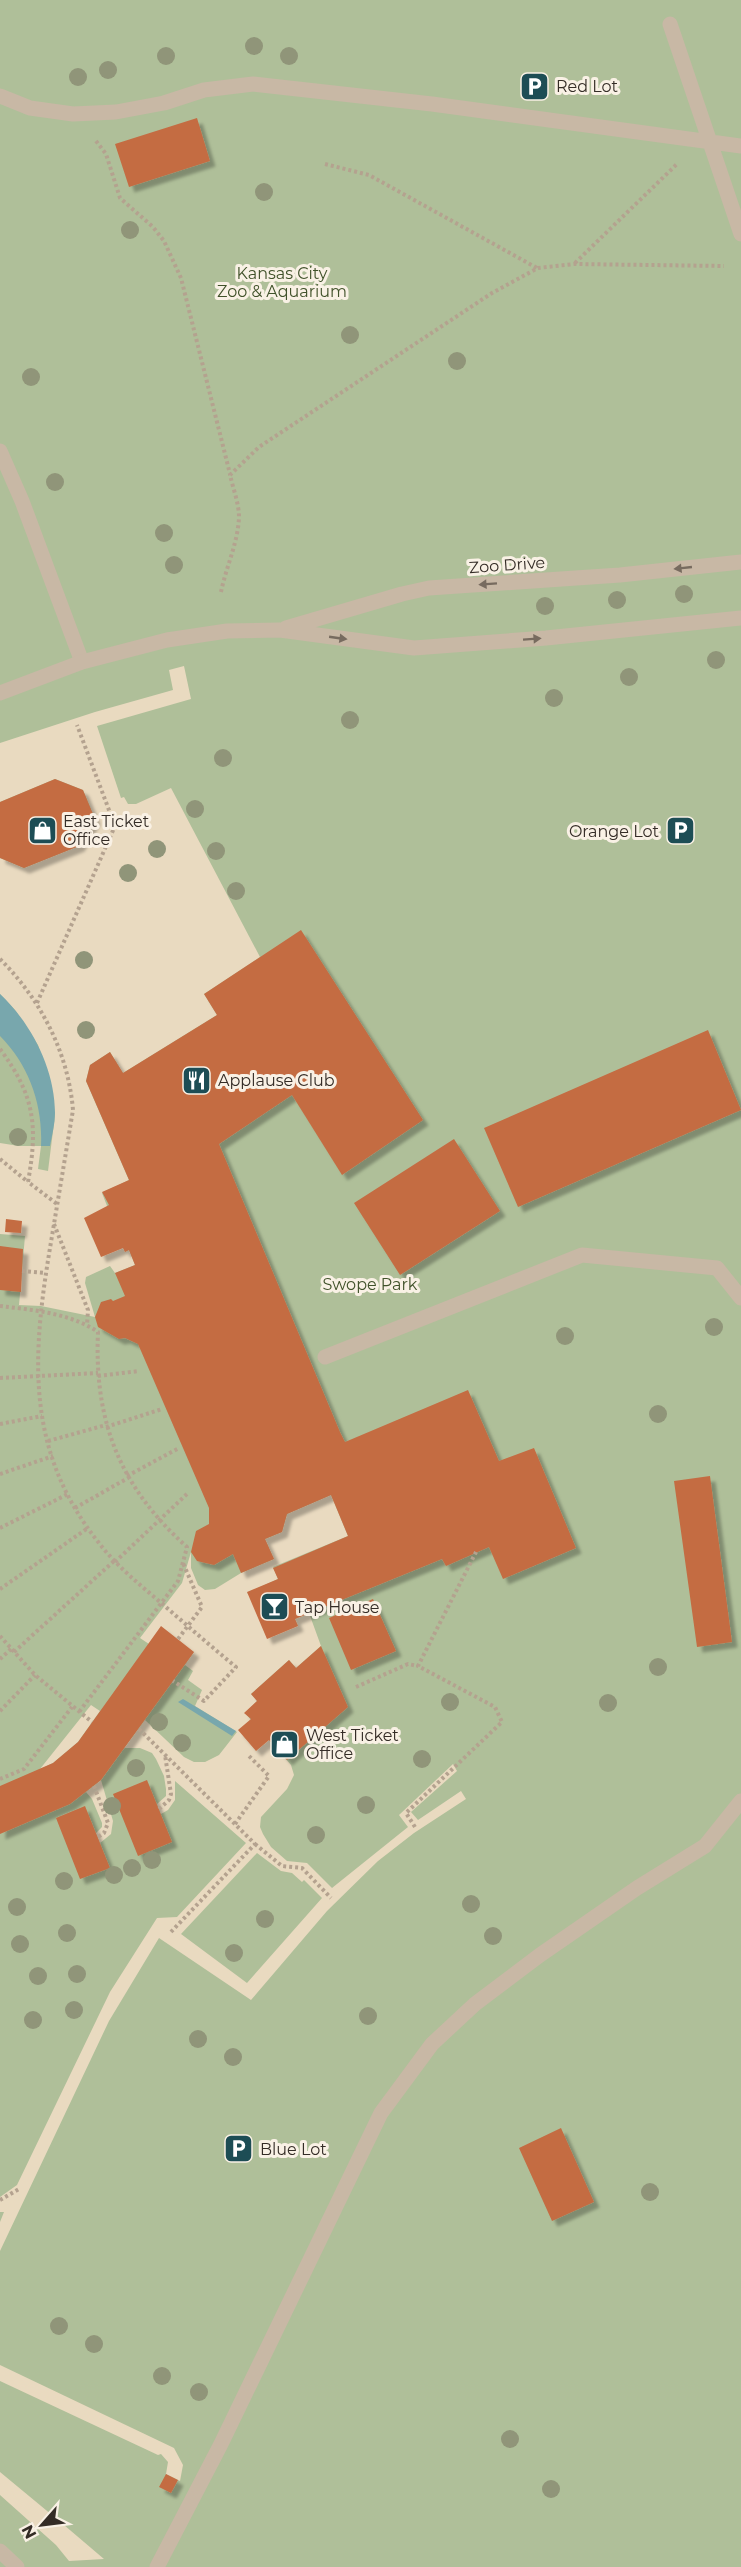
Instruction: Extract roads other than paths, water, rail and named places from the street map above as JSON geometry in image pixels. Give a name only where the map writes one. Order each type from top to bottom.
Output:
[{"type":"street","points":[[670,24],[741,234]]},
{"type":"street","points":[[0,96],[30,108],[73,114],[116,112],[164,103],[204,90],[253,84],[432,104],[741,146]]},
{"type":"street","points":[[0,451],[22,501],[82,662]]},
{"type":"street","name":"Zoo Drive","points":[[280,630],[429,588],[620,574],[741,562]]},
{"type":"street","name":"Zoo Drive","points":[[0,693],[82,662],[167,640],[227,631],[280,630],[414,648],[546,638],[741,618]]},
{"type":"street","points":[[325,1357],[582,1255],[717,1268],[741,1298]]},
{"type":"street","points":[[157,2567],[226,2434],[381,2113],[432,2044],[475,2004],[540,1955],[637,1888],[705,1846],[741,1801]]},
{"type":"street","points":[[0,2552],[17,2567]]},
{"type":"water","points":[[0,994],[22,1019],[46,1064],[51,1080],[55,1113],[50,1146],[41,1146],[40,1116],[32,1086],[19,1060],[0,1036]]},
{"type":"water","points":[[183,1699],[236,1731],[232,1736],[178,1702]]},
{"type":"place","name":"Red Lot","points":[[535,86]]},
{"type":"place","name":"East Ticket Office","points":[[42,830]]},
{"type":"place","name":"Orange Lot","points":[[680,831]]},
{"type":"place","name":"Applause Club","points":[[197,1080]]},
{"type":"place","name":"Tap House","points":[[274,1607]]},
{"type":"place","name":"West Ticket Office","points":[[285,1744]]},
{"type":"place","name":"Blue Lot","points":[[239,2149]]},
{"type":"park label","name":"Kansas City Zoo & Aquarium","points":[[282,282]]},
{"type":"park label","name":"Swope Park","points":[[370,1284]]}]
